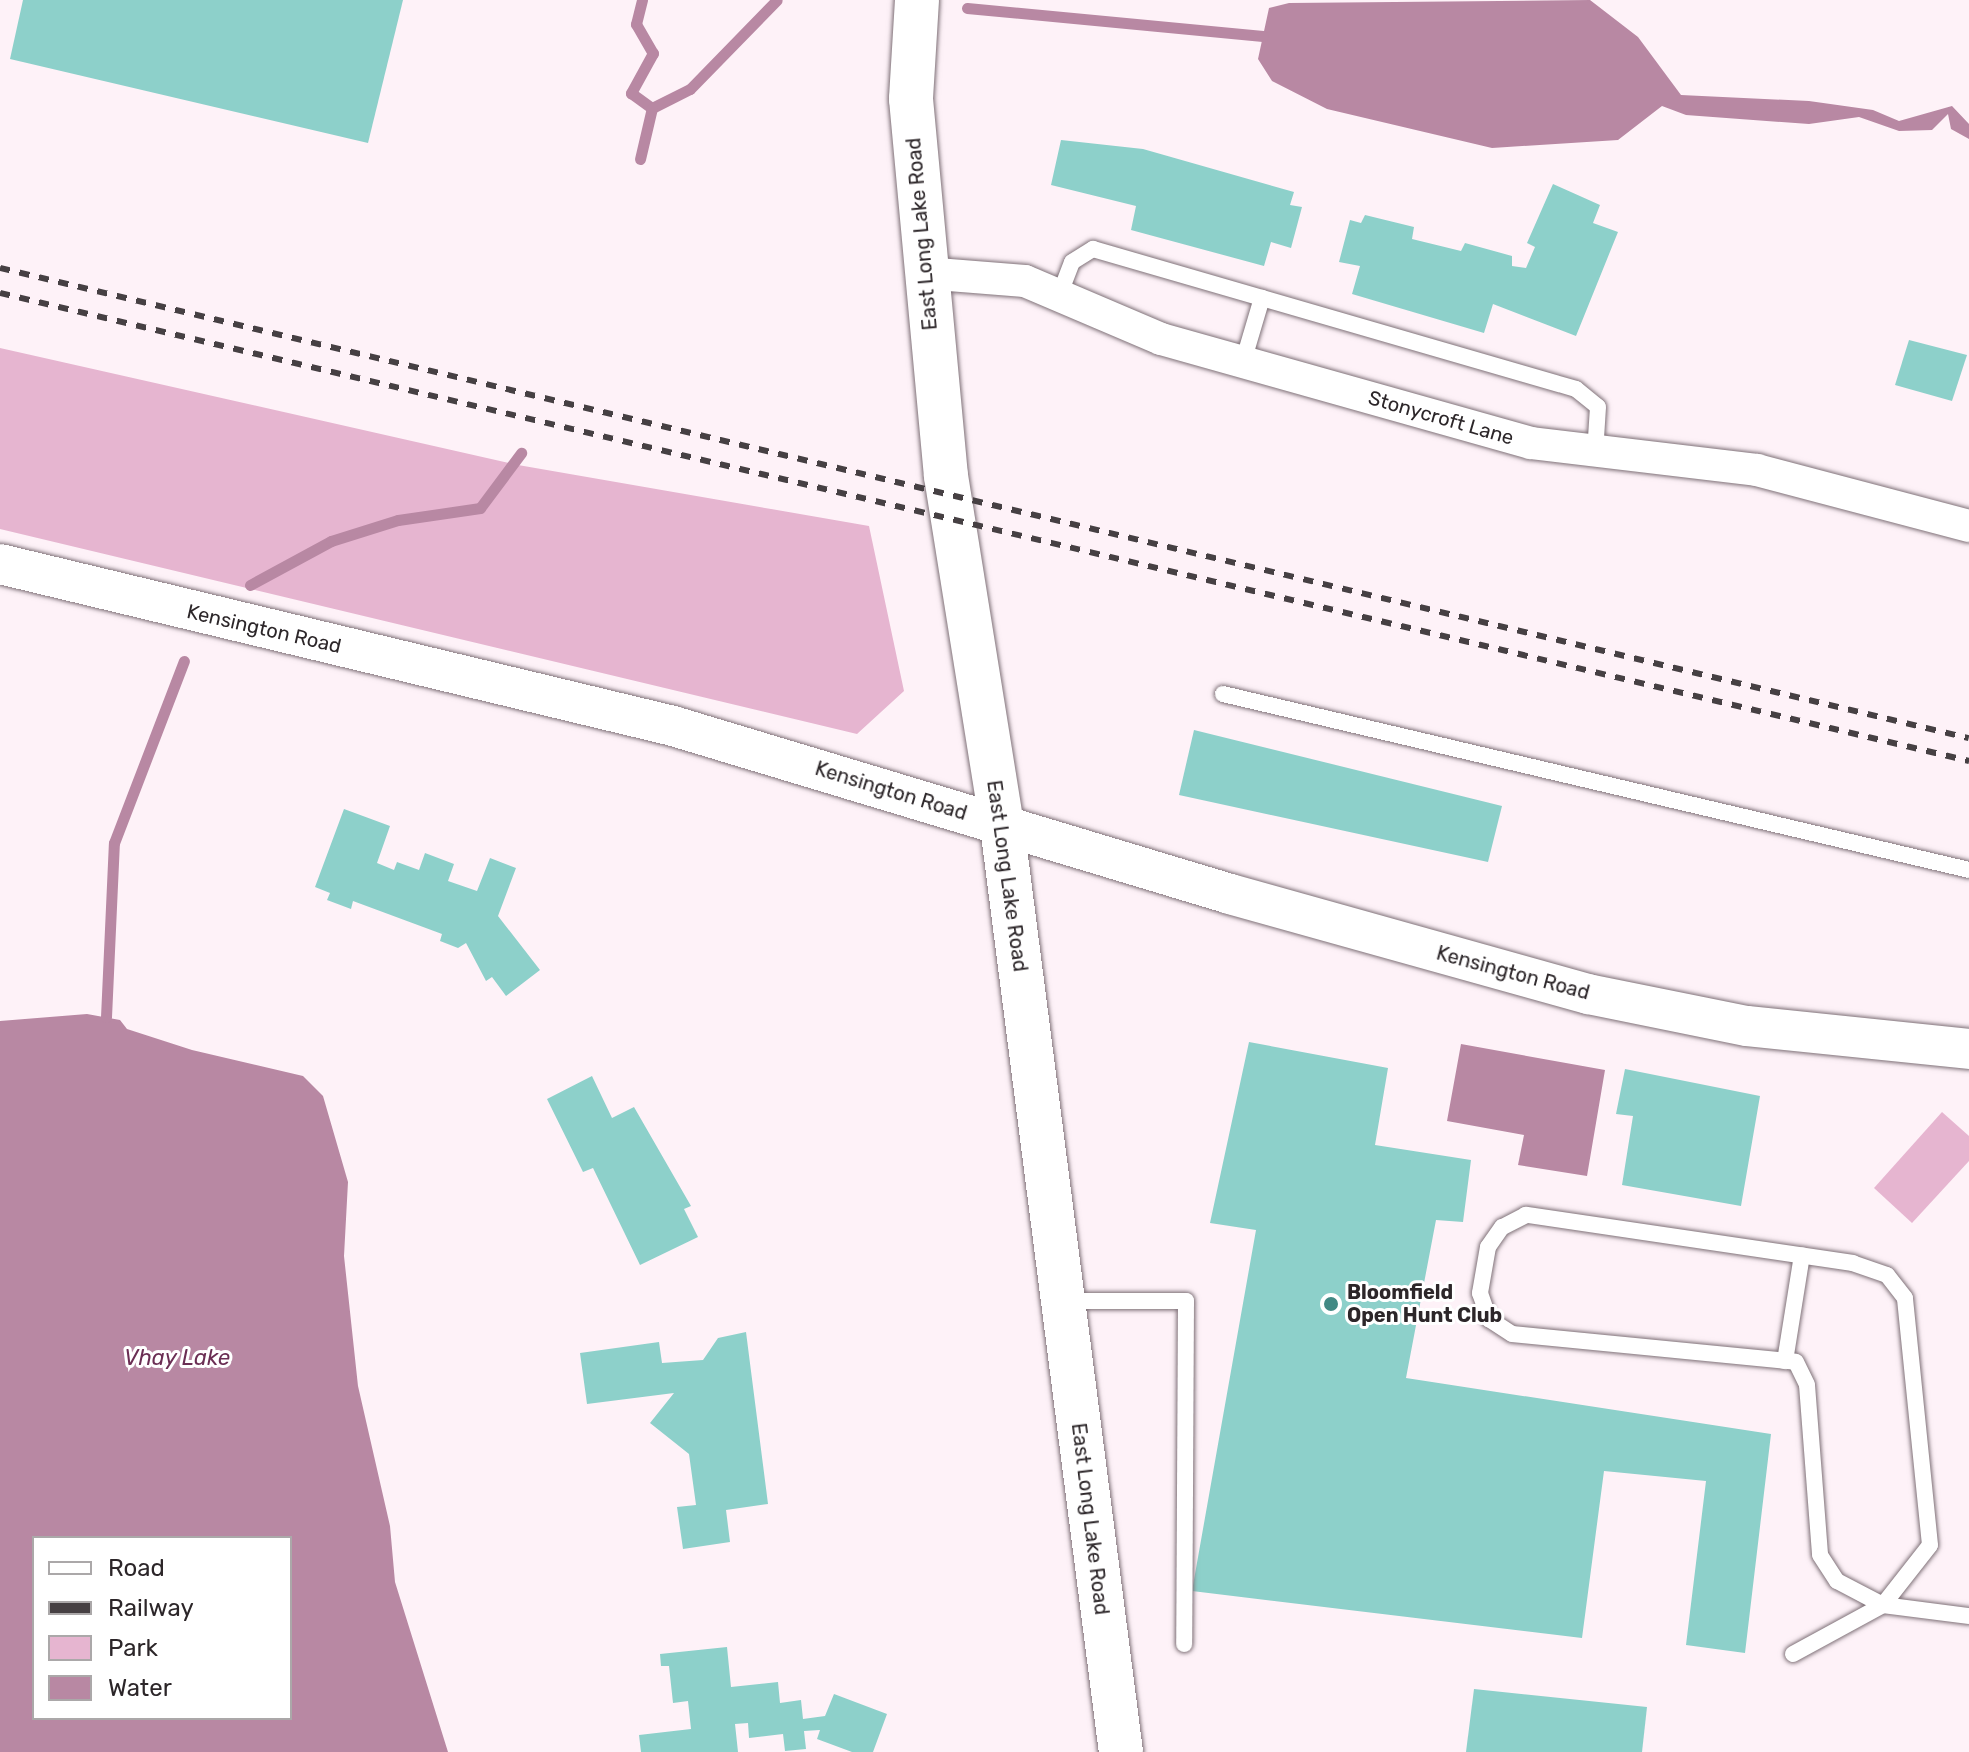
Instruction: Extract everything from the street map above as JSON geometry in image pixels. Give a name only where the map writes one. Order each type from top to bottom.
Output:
[{"type":"main road","name":"East Long Lake Road","points":[[917,0],[911,99],[924,273],[946,476],[1002,826],[1121,1752]]},
{"type":"street","name":"Stonycroft Lane","points":[[924,273],[996,275],[1059,296],[1161,339],[1531,443],[1595,455],[1757,470],[1969,526]]},
{"type":"street","name":"Kensington Road","points":[[0,564],[673,726],[1360,932],[1665,1012],[1969,1049]]},
{"type":"lane","points":[[1059,296],[1072,262],[1093,249],[1576,389],[1598,407],[1595,455]]},
{"type":"lane","points":[[1243,362],[1262,298]]},
{"type":"lane","points":[[1223,694],[1969,870]]},
{"type":"lane","points":[[1793,1654],[1883,1605],[1930,1545],[1905,1298],[1887,1275],[1802,1255],[1526,1215],[1502,1227],[1488,1247],[1480,1293],[1489,1319],[1512,1334],[1796,1362],[1807,1385],[1820,1555],[1837,1581],[1883,1605],[1969,1616]]},
{"type":"lane","points":[[1785,1361],[1802,1255]]},
{"type":"lane","points":[[1062,1301],[1186,1301],[1184,1644]]},
{"type":"green space","points":[[0,348],[518,465],[869,526],[904,691],[857,734],[0,529]]},
{"type":"green space","points":[[1942,1112],[1969,1136],[1969,1161],[1912,1223],[1874,1188]]},
{"type":"water","points":[[1590,0],[1638,37],[1681,95],[1809,101],[1873,110],[1899,121],[1952,106],[1969,124],[1969,139],[1951,129],[1948,114],[1932,130],[1899,131],[1859,117],[1809,124],[1686,115],[1662,106],[1618,140],[1492,148],[1327,109],[1272,81],[1258,59],[1269,8],[1289,3]]},
{"type":"water","name":"Vhay Lake","points":[[87,1014],[120,1020],[127,1029],[192,1050],[303,1076],[323,1096],[348,1182],[344,1256],[358,1386],[390,1526],[395,1582],[448,1752],[0,1752],[0,1021]]},
{"type":"water","points":[[1461,1044],[1605,1070],[1587,1176],[1518,1165],[1524,1135],[1447,1121]]},
{"type":"building","points":[[23,0],[403,0],[368,143],[10,59]]},
{"type":"building","points":[[1061,140],[1143,149],[1294,192],[1290,205],[1302,207],[1291,248],[1271,242],[1264,266],[1131,230],[1136,206],[1051,185]]},
{"type":"building","points":[[1553,184],[1600,205],[1593,223],[1618,232],[1576,336],[1493,304],[1484,333],[1352,294],[1360,266],[1339,262],[1350,220],[1361,223],[1365,215],[1414,227],[1412,239],[1461,251],[1465,243],[1512,256],[1512,266],[1526,268],[1535,247],[1527,243]]},
{"type":"building","points":[[1909,340],[1967,355],[1952,401],[1895,385]]},
{"type":"building","points":[[1194,730],[1502,806],[1488,862],[1179,795]]},
{"type":"building","points":[[344,809],[390,826],[377,863],[394,870],[397,862],[419,870],[425,853],[454,864],[448,881],[477,891],[490,858],[516,868],[498,916],[540,970],[506,996],[492,977],[486,981],[466,943],[458,948],[440,941],[442,934],[353,901],[351,909],[327,900],[330,893],[315,887]]},
{"type":"building","name":"Bloomfield Open Hunt Club","points":[[1249,1042],[1388,1068],[1375,1145],[1471,1160],[1463,1222],[1436,1220],[1406,1378],[1771,1434],[1745,1653],[1686,1645],[1706,1481],[1604,1471],[1582,1638],[1192,1591],[1256,1230],[1210,1223]]},
{"type":"building","points":[[1625,1069],[1760,1096],[1741,1206],[1622,1185],[1633,1116],[1616,1114]]},
{"type":"building","points":[[592,1076],[612,1118],[634,1107],[691,1206],[684,1209],[698,1237],[640,1265],[593,1168],[583,1172],[547,1099]]},
{"type":"building","points":[[746,1332],[768,1504],[726,1510],[730,1542],[683,1549],[677,1507],[696,1505],[689,1454],[650,1423],[674,1393],[587,1404],[580,1353],[659,1342],[662,1363],[703,1360],[718,1338]]},
{"type":"building","points":[[727,1647],[731,1687],[778,1682],[780,1703],[801,1700],[803,1719],[825,1716],[834,1694],[887,1714],[873,1752],[852,1752],[817,1739],[820,1730],[804,1731],[806,1749],[785,1751],[783,1734],[749,1738],[748,1723],[735,1724],[738,1752],[641,1752],[639,1735],[691,1729],[688,1701],[673,1703],[669,1666],[661,1666],[660,1654]]},
{"type":"building","points":[[1474,1689],[1647,1707],[1642,1752],[1466,1752]]},
{"type":"waterway","points":[[642,0],[636,24],[653,53],[631,93],[652,108],[690,89],[777,0]]},
{"type":"waterway","points":[[967,8],[1263,36]]},
{"type":"waterway","points":[[640,159],[652,108]]},
{"type":"waterway","points":[[250,585],[331,541],[398,520],[480,508],[521,453]]},
{"type":"waterway","points":[[106,1017],[114,843],[184,661]]},
{"type":"railway","points":[[0,268],[1969,738]]},
{"type":"railway","points":[[0,293],[1969,761]]},
{"type":"place","name":"Bloomfield Open Hunt Club","points":[[1331,1304]]}]
